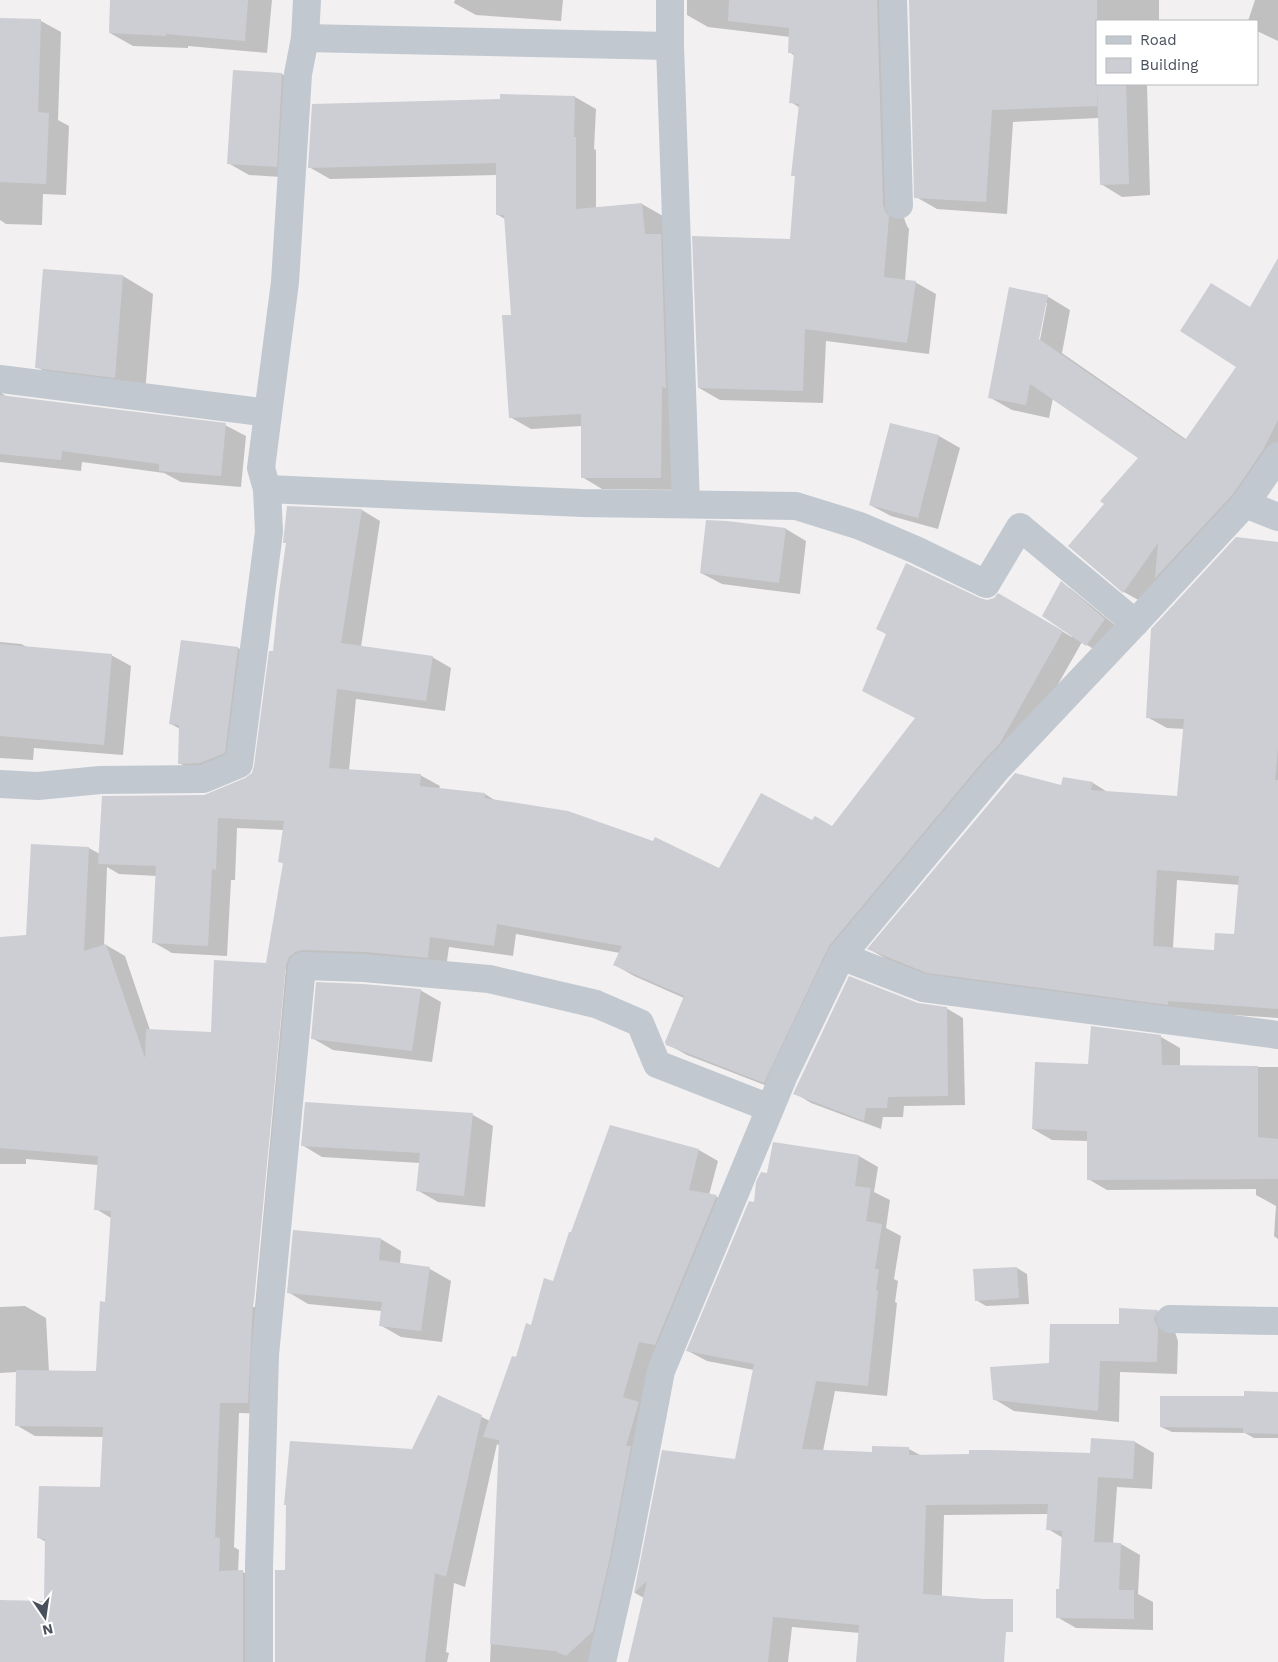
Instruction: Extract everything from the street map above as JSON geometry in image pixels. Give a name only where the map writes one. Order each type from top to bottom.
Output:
[{"type":"street","points":[[0,784],[38,786],[100,780],[203,779],[240,764],[269,532],[267,489],[261,468],[286,282],[298,74],[305,38],[307,0]]},
{"type":"street","points":[[670,0],[686,504]]},
{"type":"street","points":[[893,0],[899,205]]},
{"type":"street","points":[[305,38],[670,46]]},
{"type":"street","points":[[0,379],[268,413]]},
{"type":"street","points":[[602,1662],[625,1560],[660,1370],[770,1108],[842,956],[996,770],[1244,504],[1278,456]]},
{"type":"street","points":[[267,489],[582,502],[796,506],[860,526],[916,550],[986,584],[1020,527],[1135,623]]},
{"type":"street","points":[[1244,504],[1278,517]]},
{"type":"street","points":[[842,956],[923,988],[1278,1035]]},
{"type":"street","points":[[259,1662],[259,1566],[265,1355],[302,966],[364,968],[489,978],[596,1004],[640,1022],[657,1064],[770,1108]]},
{"type":"street","points":[[1170,1319],[1278,1321]]},
{"type":"building","points":[[110,0],[248,0],[245,41],[166,34],[166,36],[109,33]]},
{"type":"building","points":[[729,0],[877,0],[883,205],[889,216],[884,277],[916,281],[907,343],[805,329],[803,391],[698,388],[692,236],[790,239],[795,176],[791,176],[799,104],[789,103],[794,53],[788,53],[789,28],[728,21]]},
{"type":"building","points":[[909,0],[1097,0],[1097,106],[992,110],[986,202],[914,198]]},
{"type":"building","points":[[0,18],[41,19],[38,112],[49,113],[46,184],[0,182]]},
{"type":"building","points":[[233,70],[282,73],[277,167],[227,164]]},
{"type":"building","points":[[1097,85],[1126,85],[1129,184],[1100,185]]},
{"type":"building","points":[[500,94],[575,96],[576,209],[642,203],[645,234],[661,234],[666,388],[662,387],[661,478],[581,478],[581,414],[509,418],[502,315],[511,315],[504,215],[496,215],[496,163],[308,168],[312,104],[500,99]]},
{"type":"building","points":[[1278,258],[1278,420],[1263,450],[1233,494],[1155,578],[1158,543],[1123,593],[1068,546],[1104,504],[1100,501],[1138,458],[1030,384],[1026,405],[988,398],[1009,287],[1048,295],[1039,339],[1185,440],[1236,367],[1180,331],[1211,283],[1250,307]]},
{"type":"building","points":[[43,269],[123,275],[115,378],[35,368]]},
{"type":"building","points":[[0,395],[226,423],[221,476],[159,471],[159,464],[62,451],[61,460],[0,454]]},
{"type":"building","points":[[890,423],[939,435],[918,518],[869,505]]},
{"type":"building","points":[[287,506],[362,509],[341,643],[433,656],[426,701],[337,689],[329,768],[421,774],[420,786],[485,793],[485,798],[568,811],[653,841],[655,837],[719,868],[761,793],[812,820],[815,816],[832,826],[915,718],[862,691],[886,634],[876,629],[906,563],[980,598],[987,600],[994,598],[998,593],[1063,631],[1000,743],[829,946],[764,1083],[666,1045],[665,1042],[684,996],[613,965],[622,946],[497,924],[494,946],[430,937],[428,958],[365,952],[302,950],[295,952],[289,957],[286,965],[253,1301],[248,1403],[220,1403],[215,1537],[220,1538],[219,1571],[243,1570],[243,1662],[0,1662],[0,1600],[44,1601],[45,1539],[37,1538],[39,1486],[100,1487],[103,1427],[15,1426],[16,1370],[96,1371],[100,1301],[105,1302],[111,1211],[94,1210],[98,1156],[0,1148],[0,937],[26,935],[31,844],[89,847],[84,951],[106,944],[145,1058],[146,1029],[211,1032],[214,960],[266,963],[283,863],[278,862],[284,821],[218,818],[216,870],[212,869],[208,946],[152,943],[156,866],[98,864],[102,796],[204,795],[245,778],[252,773],[269,651],[273,651],[286,543],[283,543]]},
{"type":"building","points":[[706,520],[786,528],[779,583],[700,573]]},
{"type":"building","points":[[1236,537],[1278,542],[1278,748],[1275,780],[1278,780],[1278,1009],[1168,1001],[1168,1005],[927,973],[867,949],[1015,773],[1061,785],[1063,777],[1093,782],[1091,790],[1177,796],[1184,719],[1146,718],[1151,629]],"holes":[[[1157,870],[1239,876],[1234,934],[1215,933],[1214,950],[1153,946]]]},
{"type":"building","points":[[1061,581],[1105,619],[1086,646],[1042,616]]},
{"type":"building","points":[[181,640],[238,647],[225,753],[200,763],[178,764],[179,725],[169,724]]},
{"type":"building","points":[[0,644],[112,654],[104,745],[0,736]]},
{"type":"building","points":[[849,976],[918,1003],[947,1007],[948,1096],[888,1097],[887,1108],[866,1108],[864,1121],[793,1094]]},
{"type":"building","points":[[316,982],[421,989],[412,1051],[311,1039]]},
{"type":"building","points":[[1091,1026],[1161,1035],[1162,1065],[1258,1066],[1258,1137],[1278,1139],[1278,1179],[1087,1180],[1087,1131],[1032,1129],[1035,1062],[1088,1064]]},
{"type":"building","points":[[305,1102],[473,1113],[464,1196],[416,1191],[420,1153],[301,1146]]},
{"type":"building","points":[[610,1125],[699,1149],[689,1190],[717,1195],[655,1345],[639,1342],[623,1397],[639,1402],[626,1446],[631,1446],[610,1557],[593,1631],[566,1656],[555,1651],[490,1644],[499,1440],[483,1437],[512,1356],[516,1357],[526,1323],[531,1325],[544,1278],[553,1281],[569,1232],[571,1232]]},
{"type":"building","points":[[773,1142],[859,1155],[855,1186],[871,1188],[866,1221],[882,1224],[875,1269],[879,1269],[876,1290],[878,1291],[868,1386],[816,1381],[802,1449],[872,1452],[872,1446],[909,1447],[909,1455],[969,1454],[969,1450],[1090,1453],[1091,1438],[1135,1441],[1133,1479],[1098,1477],[1094,1542],[1121,1543],[1119,1590],[1134,1590],[1134,1619],[1056,1618],[1056,1589],[1059,1589],[1062,1531],[1046,1530],[1048,1504],[926,1505],[923,1594],[984,1599],[1013,1599],[1013,1632],[1006,1632],[1004,1662],[856,1662],[859,1625],[773,1617],[768,1662],[628,1662],[647,1581],[634,1593],[662,1450],[735,1459],[754,1364],[686,1351],[749,1201],[754,1202],[756,1182],[761,1172],[767,1173]]},
{"type":"building","points":[[293,1230],[381,1238],[379,1260],[430,1267],[421,1331],[379,1326],[382,1302],[287,1293]]},
{"type":"building","points":[[1017,1267],[1019,1298],[975,1301],[973,1269]]},
{"type":"building","points":[[1119,1308],[1158,1310],[1154,1319],[1158,1328],[1157,1362],[1100,1361],[1098,1411],[993,1400],[990,1367],[1049,1363],[1050,1324],[1119,1324]]},
{"type":"building","points":[[1244,1391],[1278,1392],[1278,1434],[1243,1433],[1243,1428],[1160,1427],[1160,1396],[1244,1396]]},
{"type":"building","points":[[438,1395],[482,1415],[446,1577],[435,1573],[425,1662],[275,1662],[275,1570],[285,1570],[286,1505],[284,1505],[290,1441],[412,1449]]}]
